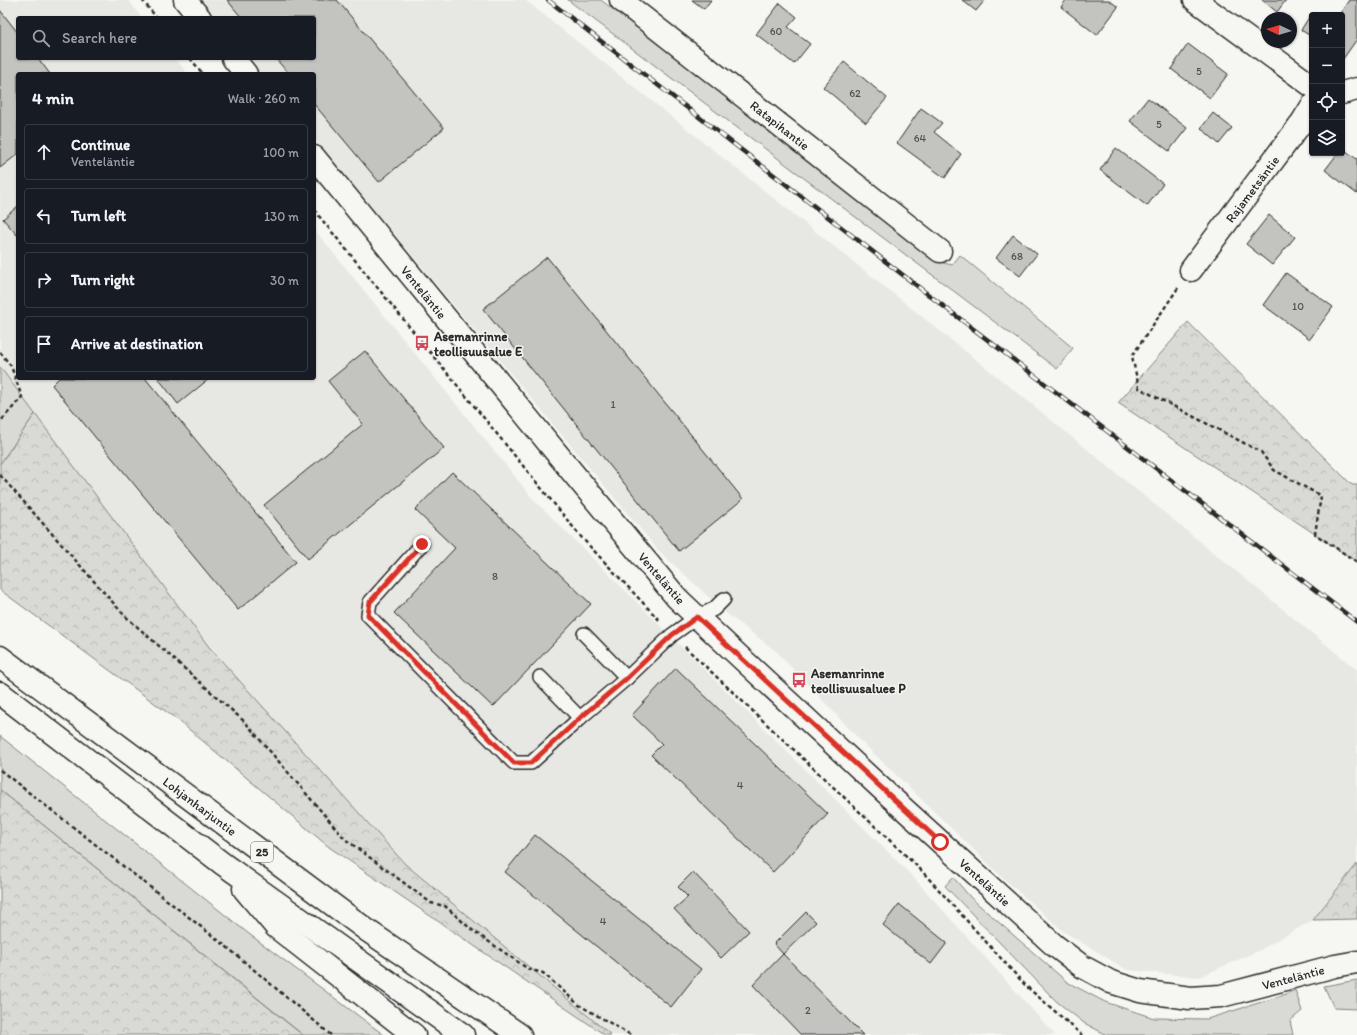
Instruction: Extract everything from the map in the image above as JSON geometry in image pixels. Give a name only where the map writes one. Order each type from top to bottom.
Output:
[{"type":"main road","points":[[185,0],[198,16]]},
{"type":"main road","name":"Ratapihantie","points":[[621,0],[940,251]]},
{"type":"main road","points":[[1203,2],[1309,84]]},
{"type":"main road","points":[[235,60],[244,72]]},
{"type":"main road","points":[[1345,92],[1357,89]]},
{"type":"main road","name":"Rajametsäntie","points":[[1191,270],[1309,111]]},
{"type":"main road","name":"Venteläntie","points":[[316,159],[677,598],[883,790],[1054,945],[1083,967],[1111,982],[1140,991],[1190,998],[1220,996],[1357,962]]},
{"type":"main road","name":"Lohjanharjuntie","points":[[0,658],[368,931],[520,1035]]},
{"type":"main road","name":"25","points":[[0,693],[223,864],[463,1035]]},
{"type":"main road","points":[[223,864],[276,927],[414,1035]]},
{"type":"lane","points":[[422,544],[370,602],[368,615],[514,763],[531,763],[580,718],[627,678],[672,635],[697,617],[714,609],[724,599]]},
{"type":"lane","points":[[584,634],[627,678]]},
{"type":"lane","points":[[540,677],[580,718]]},
{"type":"path","points":[[142,0],[155,16]]},
{"type":"path","points":[[192,60],[201,72]]},
{"type":"path","points":[[1191,270],[1132,356],[1139,388],[1261,452],[1274,470],[1321,496],[1316,534],[1357,562]]},
{"type":"path","points":[[0,352],[11,366],[16,380]]},
{"type":"path","points":[[0,422],[22,396],[16,380]]},
{"type":"path","points":[[0,475],[124,615],[245,722],[345,839],[432,903],[445,906],[472,930],[528,969],[543,973],[579,1005],[631,1035]]},
{"type":"path","points":[[0,770],[227,947],[331,1035]]},
{"type":"shaded area","points":[[0,0],[128,0],[140,16],[16,16],[16,60],[177,60],[186,72],[16,72],[16,380],[316,380],[316,231],[533,499],[912,876],[1055,1035],[611,1035],[405,864],[209,647],[0,367]]},
{"type":"shaded area","points":[[200,0],[525,0],[1024,398],[1357,670],[1357,864],[1313,920],[1258,951],[1199,977],[1127,970],[1063,931],[1002,877],[861,741],[776,651],[727,614],[658,550],[316,140],[316,72],[259,72],[250,60],[316,60],[316,16],[212,16]]},
{"type":"green space","points":[[568,0],[601,0],[936,261],[952,265],[960,255],[1073,348],[1057,369]]},
{"type":"green space","points":[[1188,322],[1352,485],[1357,485],[1357,562],[1118,403]]},
{"type":"green space","points":[[0,367],[35,414],[0,464]]},
{"type":"green space","points":[[35,414],[209,647],[405,864],[611,1035],[605,1035],[329,847],[179,721],[0,590],[0,464]]},
{"type":"green space","points":[[0,736],[249,934],[384,1035],[303,1035],[0,790]]},
{"type":"green space","points":[[0,790],[295,1029],[303,1035],[0,1035]]},
{"type":"green space","points":[[1357,864],[1357,919],[1313,920]]},
{"type":"green space","points":[[953,877],[971,898],[1067,982],[1105,1002],[1154,1018],[1207,1019],[1281,996],[1295,990],[1302,1011],[1290,1021],[1293,1035],[1107,1035],[1084,1023],[1056,1001],[945,886]]},
{"type":"green space","points":[[1357,980],[1357,1009],[1334,1008],[1324,986]]},
{"type":"building","points":[[227,0],[337,0],[444,128],[379,182],[316,106],[316,72],[287,72],[277,60],[316,60],[316,16],[240,16]]},
{"type":"building","points":[[692,0],[711,0],[704,9]]},
{"type":"building","points":[[962,0],[985,0],[976,11]]},
{"type":"building","points":[[1066,0],[1109,0],[1118,7],[1097,35],[1061,7]]},
{"type":"building","points":[[1262,0],[1286,0],[1277,12]]},
{"type":"building","points":[[1349,0],[1357,0],[1357,39],[1345,56],[1345,12],[1341,12]]},
{"type":"building","points":[[780,3],[797,17],[788,27],[810,44],[794,64],[756,34]]},
{"type":"building","points":[[0,10],[16,30],[16,60],[40,60],[48,72],[16,72],[16,156],[0,168]]},
{"type":"building","points":[[1309,17],[1309,35],[1301,30]]},
{"type":"building","points":[[1188,44],[1228,74],[1210,98],[1171,69]]},
{"type":"building","points":[[844,62],[887,98],[866,123],[823,87]]},
{"type":"building","points":[[1148,98],[1187,128],[1169,151],[1130,121]]},
{"type":"building","points":[[921,108],[942,123],[934,132],[961,154],[945,178],[897,143]]},
{"type":"building","points":[[1213,113],[1232,128],[1219,144],[1201,128]]},
{"type":"building","points":[[1116,148],[1163,184],[1147,206],[1100,170]]},
{"type":"building","points":[[1345,150],[1357,159],[1357,194],[1325,170],[1336,156],[1345,156]]},
{"type":"building","points":[[16,208],[16,234],[3,219]]},
{"type":"building","points":[[1269,215],[1295,237],[1272,265],[1246,244]]},
{"type":"building","points":[[1013,235],[1037,254],[1020,276],[996,258]]},
{"type":"building","points":[[547,257],[743,499],[679,551],[483,309]]},
{"type":"building","points":[[1286,273],[1333,307],[1310,339],[1263,305]]},
{"type":"building","points":[[365,351],[444,448],[308,559],[264,505],[363,424],[328,381]]},
{"type":"building","points":[[57,380],[147,380],[296,562],[238,610],[52,385]]},
{"type":"building","points":[[160,380],[208,380],[178,404]]},
{"type":"building","points":[[452,472],[591,604],[493,707],[394,613],[455,548],[415,510]]},
{"type":"building","points":[[676,668],[828,814],[773,872],[651,755],[662,744],[632,715]]},
{"type":"building","points":[[535,835],[701,969],[671,1007],[505,872]]},
{"type":"building","points":[[693,872],[749,931],[721,958],[674,909],[688,897],[678,887]]},
{"type":"building","points":[[899,904],[947,943],[931,964],[883,925]]},
{"type":"building","points":[[806,912],[816,922],[783,954],[774,944]]},
{"type":"building","points":[[783,954],[863,1035],[801,1035],[753,985]]},
{"type":"railway","points":[[548,0],[921,289],[1357,622]]},
{"type":"place","name":"Asemanrinne teollisuusalue E","points":[[422,343]]},
{"type":"place","name":"Asemanrinne teollisuusaluee P","points":[[799,680]]},
{"type":"route","points":[[422,544],[370,602],[368,615],[514,763],[531,763],[580,718],[627,678],[672,635],[697,617],[940,842]]}]
